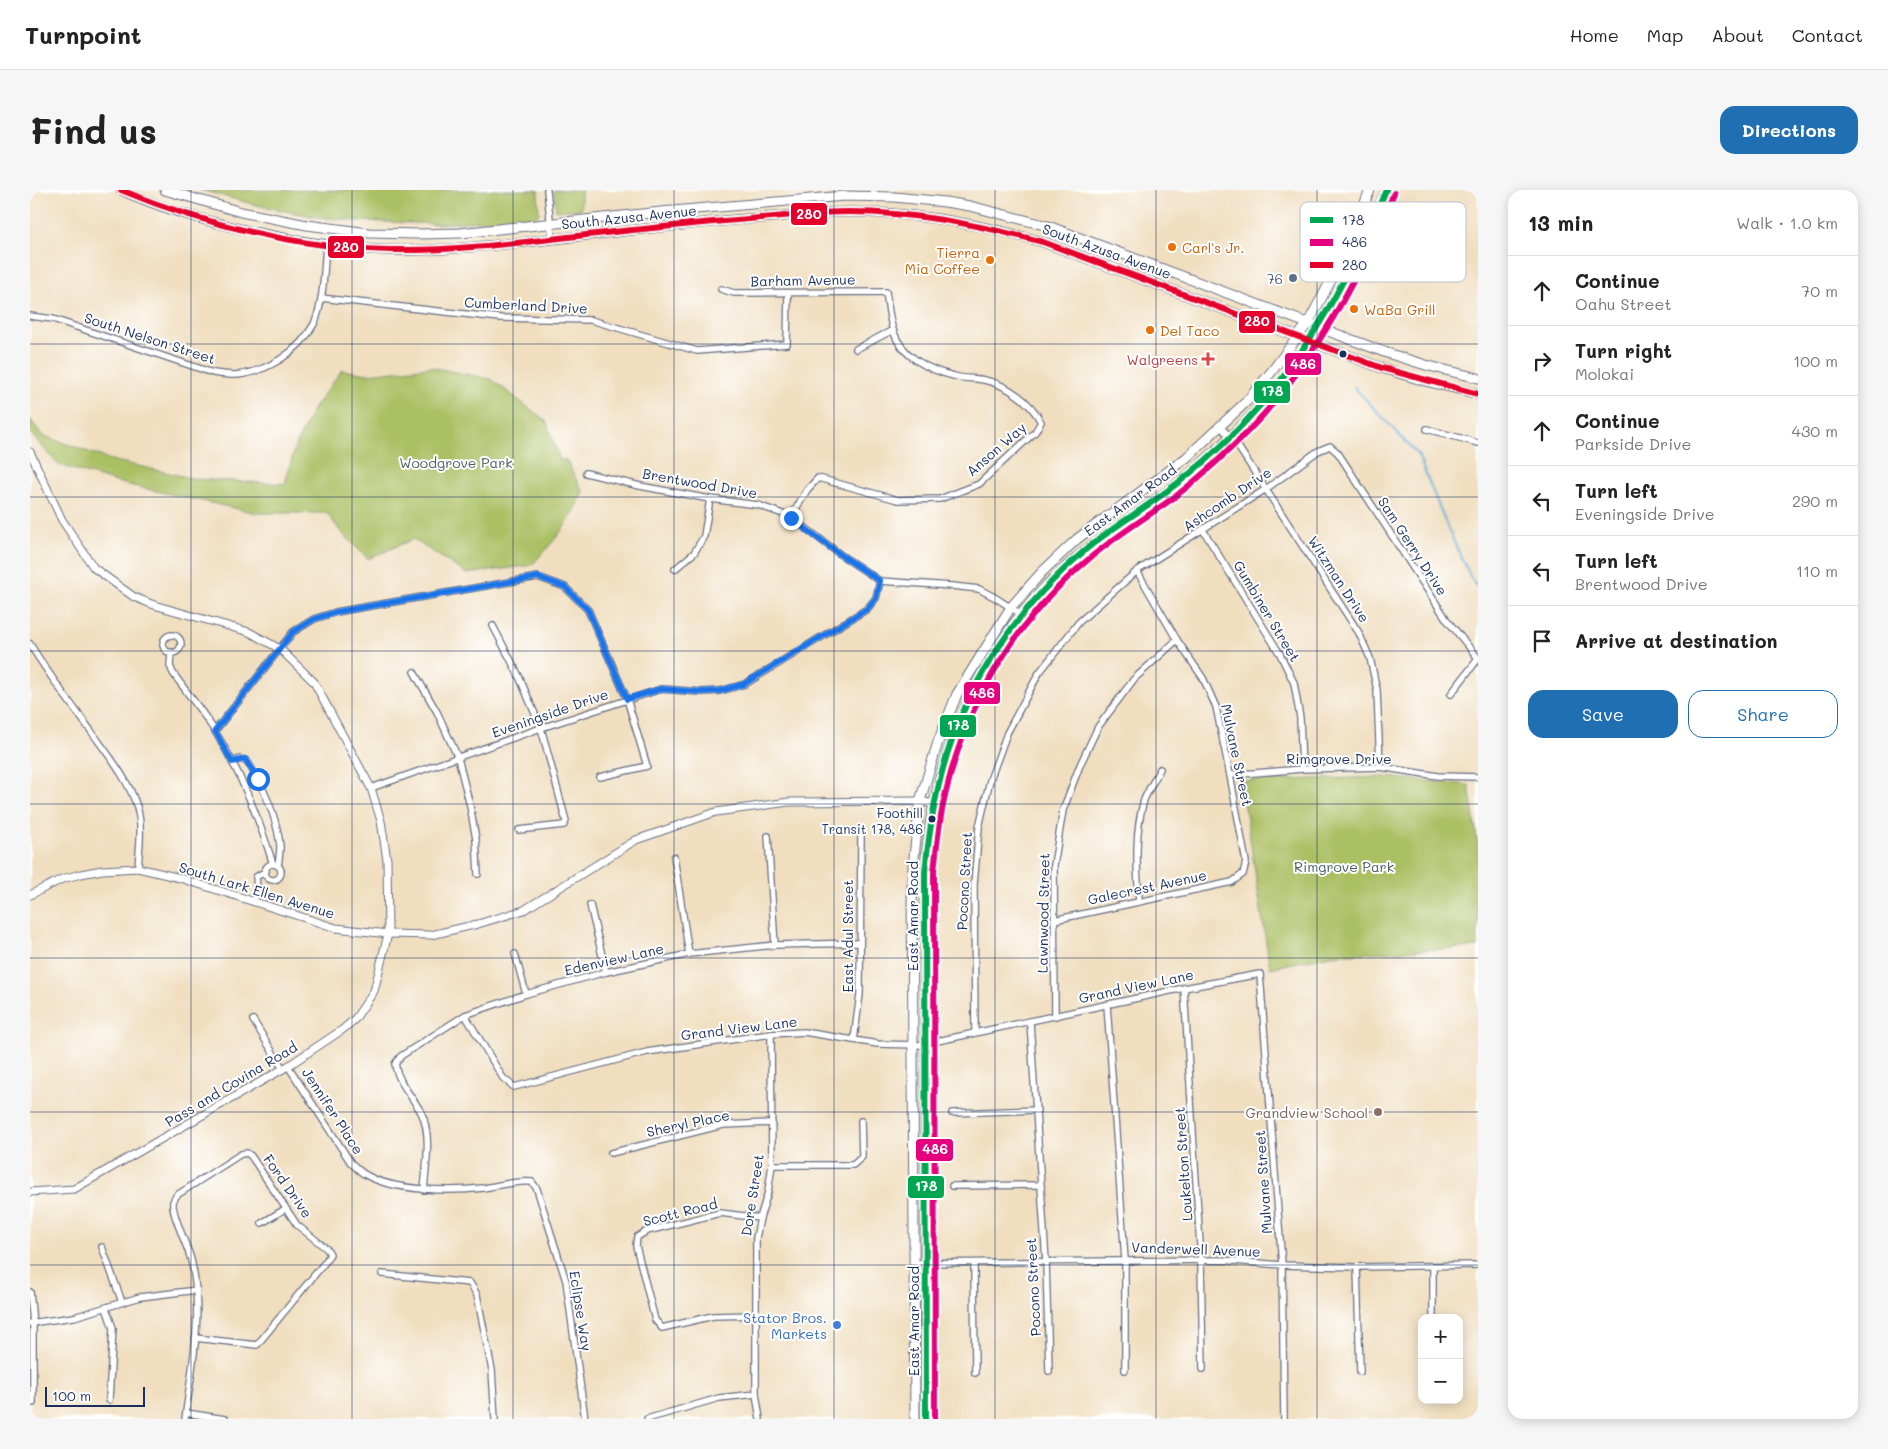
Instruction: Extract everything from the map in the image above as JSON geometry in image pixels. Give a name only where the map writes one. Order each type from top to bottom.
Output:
[{"type":"main road","name":"South Azusa Avenue","points":[[121,190],[141,199],[238,228],[326,244],[368,249],[442,249],[827,212],[943,218],[1043,242],[1382,368],[1478,394]]},
{"type":"main road","name":"South Azusa Avenue","points":[[165,190],[242,212],[307,226],[369,233],[419,234],[460,233],[661,212],[844,196],[894,197],[970,206],[1048,226],[1387,353],[1478,378]]},
{"type":"main road","name":"East Amar Road","points":[[1365,202],[1370,190]]},
{"type":"main road","name":"East Amar Road","points":[[1381,202],[1386,190]]},
{"type":"main road","points":[[1134,275],[1140,260]]},
{"type":"main road","name":"East Amar Road","points":[[915,1419],[912,876],[920,801],[938,742],[957,694],[1011,607],[1042,572],[1077,538],[1186,458],[1247,401],[1308,323],[1330,282]]},
{"type":"main road","name":"East Amar Road","points":[[926,1419],[925,872],[933,804],[948,751],[971,696],[998,647],[1022,615],[1080,554],[1182,480],[1230,437],[1262,403],[1309,342],[1344,282]]},
{"type":"main road","points":[[1443,386],[1448,371]]},
{"type":"street","points":[[547,190],[552,239]]},
{"type":"street","name":"South Nelson Street","points":[[30,316],[53,319],[213,374],[236,375],[271,366],[296,348],[314,324],[321,298],[326,244]]},
{"type":"street","name":"Barham Avenue","points":[[721,289],[734,293],[886,292],[893,330]]},
{"type":"street","name":"Cumberland Drive","points":[[321,298],[500,318],[590,320],[697,351],[786,344],[788,293]]},
{"type":"street","points":[[856,349],[893,330]]},
{"type":"street","name":"Anson Way","points":[[791,518],[807,490],[818,478],[898,500],[940,499],[979,484],[1035,432],[1041,422],[1035,412],[1011,390],[986,380],[955,377],[918,362],[902,347],[893,330]]},
{"type":"street","name":"Witzman Drive","points":[[1221,427],[1266,489],[1359,633],[1370,658],[1377,690],[1380,767]]},
{"type":"street","points":[[1427,429],[1478,443]]},
{"type":"street","name":"Ashcomb Drive","points":[[1137,571],[1266,489],[1318,451],[1330,446]]},
{"type":"street","name":"Sam Gerry Drive","points":[[1330,446],[1338,453],[1446,620],[1478,659]]},
{"type":"street","name":"Pass and Covina Road","points":[[30,452],[62,520],[94,568],[134,597],[154,605],[249,632],[280,649],[314,682],[371,788],[381,821],[387,860],[388,934],[374,991],[355,1019],[286,1068],[74,1190],[30,1192]]},
{"type":"street","name":"Brentwood Drive","points":[[586,472],[640,486],[710,499],[758,505],[791,518],[880,581]]},
{"type":"street","points":[[675,569],[694,552],[704,536],[710,499]]},
{"type":"street","name":"Gumbiner Street","points":[[1203,530],[1280,654],[1294,683],[1300,718],[1302,769]]},
{"type":"street","name":"Mulvane Street","points":[[1137,571],[1176,640],[1203,678],[1216,707],[1246,862],[1244,874]]},
{"type":"street","name":"Pocono Street","points":[[974,1033],[974,884],[979,827],[993,772],[1007,733],[1039,673],[1079,622],[1137,571]]},
{"type":"street","points":[[215,731],[293,632],[314,619],[336,612],[538,577],[565,587],[588,610],[627,699],[647,766],[600,777]]},
{"type":"street","points":[[880,581],[979,589],[1022,615]]},
{"type":"street","name":"Eveningside Drive","points":[[371,788],[541,728],[661,689],[701,692],[720,691],[744,684],[867,609],[876,598],[880,581]]},
{"type":"street","points":[[493,626],[518,674],[541,728],[566,824],[519,830]]},
{"type":"street","name":"Lawnwood Street","points":[[1056,1016],[1054,865],[1062,810],[1098,727],[1134,680],[1176,640]]},
{"type":"street","points":[[30,644],[45,670],[127,784],[138,808],[141,830],[138,868]]},
{"type":"street","points":[[171,652],[170,666],[173,673],[215,731],[232,762],[281,873],[277,879],[270,879],[266,876],[266,871]]},
{"type":"street","points":[[1451,694],[1478,659]]},
{"type":"street","points":[[414,672],[437,712],[458,758],[476,839],[478,874]]},
{"type":"street","points":[[232,762],[242,759],[247,761],[267,800],[274,819],[280,847],[276,865]]},
{"type":"street","name":"Rimgrove Drive","points":[[1230,775],[1302,769],[1380,767],[1438,776],[1478,777]]},
{"type":"street","points":[[1139,901],[1137,830],[1145,799],[1160,769]]},
{"type":"street","name":"South Lark Ellen Avenue","points":[[30,895],[62,880],[81,874],[102,870],[138,868],[180,878],[329,926],[388,934],[431,935],[478,924],[524,910],[636,840],[716,812],[789,802],[920,801],[933,804]]},
{"type":"street","name":"East Adul Street","points":[[854,1040],[860,994],[861,832]]},
{"type":"street","points":[[768,836],[774,945]]},
{"type":"street","points":[[674,857],[689,954]]},
{"type":"street","points":[[254,902],[257,888],[256,877],[266,871],[268,866],[276,865]]},
{"type":"street","name":"Galecrest Avenue","points":[[1054,920],[1232,882],[1244,874]]},
{"type":"street","points":[[590,905],[606,972]]},
{"type":"street","name":"Edenview Lane","points":[[424,1190],[427,1134],[421,1113],[396,1074],[395,1064],[401,1056],[466,1016],[526,994],[606,972],[689,954],[774,945],[859,943]]},
{"type":"street","points":[[515,954],[526,994]]},
{"type":"street","name":"Mulvane Street","points":[[1260,974],[1282,1265],[1284,1419]]},
{"type":"street","name":"Grand View Lane","points":[[466,1016],[503,1078],[514,1088],[647,1052],[771,1034],[804,1032],[878,1044],[912,1046],[1184,988],[1260,974]]},
{"type":"street","name":"Loukelton Street","points":[[1184,988],[1201,1261],[1203,1368]]},
{"type":"street","points":[[1107,1005],[1125,1260],[1125,1370]]},
{"type":"street","name":"Jennifer Place","points":[[253,1020],[351,1163],[365,1175],[380,1181],[424,1190],[481,1188],[532,1182]]},
{"type":"street","name":"Pocono Street","points":[[1030,1022],[1046,1261],[1049,1371]]},
{"type":"street","name":"Dore Street","points":[[760,1419],[756,1394],[756,1238],[768,1192],[772,1165],[771,1034]]},
{"type":"street","points":[[952,1113],[1037,1110]]},
{"type":"street","points":[[772,1165],[853,1165],[862,1157],[861,1121]]},
{"type":"street","name":"Sheryl Place","points":[[611,1153],[723,1125],[772,1123]]},
{"type":"street","name":"Ford Drive","points":[[195,1338],[257,1345],[330,1254],[297,1225],[251,1156],[247,1153],[241,1154],[177,1196],[173,1202],[174,1211],[191,1259],[197,1290]]},
{"type":"street","name":"Eclipse Way","points":[[532,1182],[537,1189],[566,1281],[585,1419]]},
{"type":"street","points":[[952,1186],[1040,1185]]},
{"type":"street","points":[[262,1223],[285,1209]]},
{"type":"street","name":"Scott Road","points":[[757,1315],[713,1316],[662,1328],[655,1320],[636,1246],[637,1237],[647,1231],[720,1213],[760,1218]]},
{"type":"street","points":[[102,1247],[122,1302]]},
{"type":"street","name":"Vanderwell Avenue","points":[[913,1263],[1222,1260],[1282,1265],[1478,1265]]},
{"type":"street","points":[[974,1263],[975,1373]]},
{"type":"street","points":[[1357,1266],[1360,1372]]},
{"type":"street","points":[[1433,1266],[1433,1314]]},
{"type":"street","points":[[382,1274],[470,1283],[477,1295],[492,1370],[495,1419]]},
{"type":"street","points":[[31,1323],[74,1317],[140,1297],[197,1290],[195,1338],[186,1416],[226,1419]]},
{"type":"street","points":[[30,1292],[33,1403]]},
{"type":"street","points":[[106,1308],[113,1328],[108,1400]]},
{"type":"street","points":[[647,1419],[719,1398],[756,1394]]},
{"type":"green space","points":[[201,190],[538,190],[539,214],[535,217],[439,224],[361,221],[316,217],[256,205]]},
{"type":"green space","points":[[554,190],[581,190],[581,209],[556,211]]},
{"type":"green space","name":"Woodgrove Park","points":[[430,367],[491,379],[546,421],[560,460],[566,460],[583,492],[568,522],[532,565],[467,574],[413,539],[368,559],[341,532],[327,513],[256,513],[120,483],[59,465],[30,433],[30,419],[42,435],[111,460],[196,479],[285,484],[295,447],[315,406],[342,370],[368,374]]},
{"type":"green space","name":"Rimgrove Park","points":[[1386,777],[1469,785],[1478,845],[1478,947],[1331,955],[1270,968],[1241,781]]},
{"type":"waterway","points":[[1354,387],[1418,455],[1449,531],[1472,580],[1478,587]]},
{"type":"transit line","name":"280","points":[[121,190],[186,214],[253,232],[321,245],[390,250],[479,246],[688,224],[827,213],[874,213],[923,217],[995,230],[1043,242],[1382,368],[1478,394]]},
{"type":"transit line","name":"178","points":[[1381,202],[1386,190]]},
{"type":"transit line","name":"486","points":[[1390,202],[1394,193]]},
{"type":"transit line","name":"178","points":[[926,1419],[925,872],[934,806],[948,750],[975,686],[1012,628],[1034,601],[1083,552],[1171,489],[1204,462],[1235,432],[1268,396],[1289,369],[1326,312],[1343,282]]},
{"type":"transit line","name":"486","points":[[935,1419],[934,872],[943,806],[958,751],[984,689],[1001,660],[1041,605],[1090,558],[1196,480],[1251,428],[1296,375],[1353,282]]},
{"type":"place","name":"Carl's Jr.","points":[[1172,247]]},
{"type":"place","name":"Tierra Mia Coffee","points":[[990,260]]},
{"type":"place","name":"76","points":[[1293,278]]},
{"type":"place","name":"WaBa Grill","points":[[1354,309]]},
{"type":"place","name":"Del Taco","points":[[1150,330]]},
{"type":"place","name":"Walgreens","points":[[1208,359]]},
{"type":"place","name":"Foothill Transit 178, 486","points":[[932,819]]},
{"type":"place","name":"Grandview School","points":[[1378,1112]]},
{"type":"place","name":"Stator Bros. Markets","points":[[837,1325]]},
{"type":"route","points":[[258,779],[245,759],[232,762],[215,731],[293,632],[314,619],[336,612],[538,577],[565,587],[588,610],[627,699],[661,689],[701,692],[720,691],[744,684],[867,609],[876,598],[880,581],[791,518]]}]
